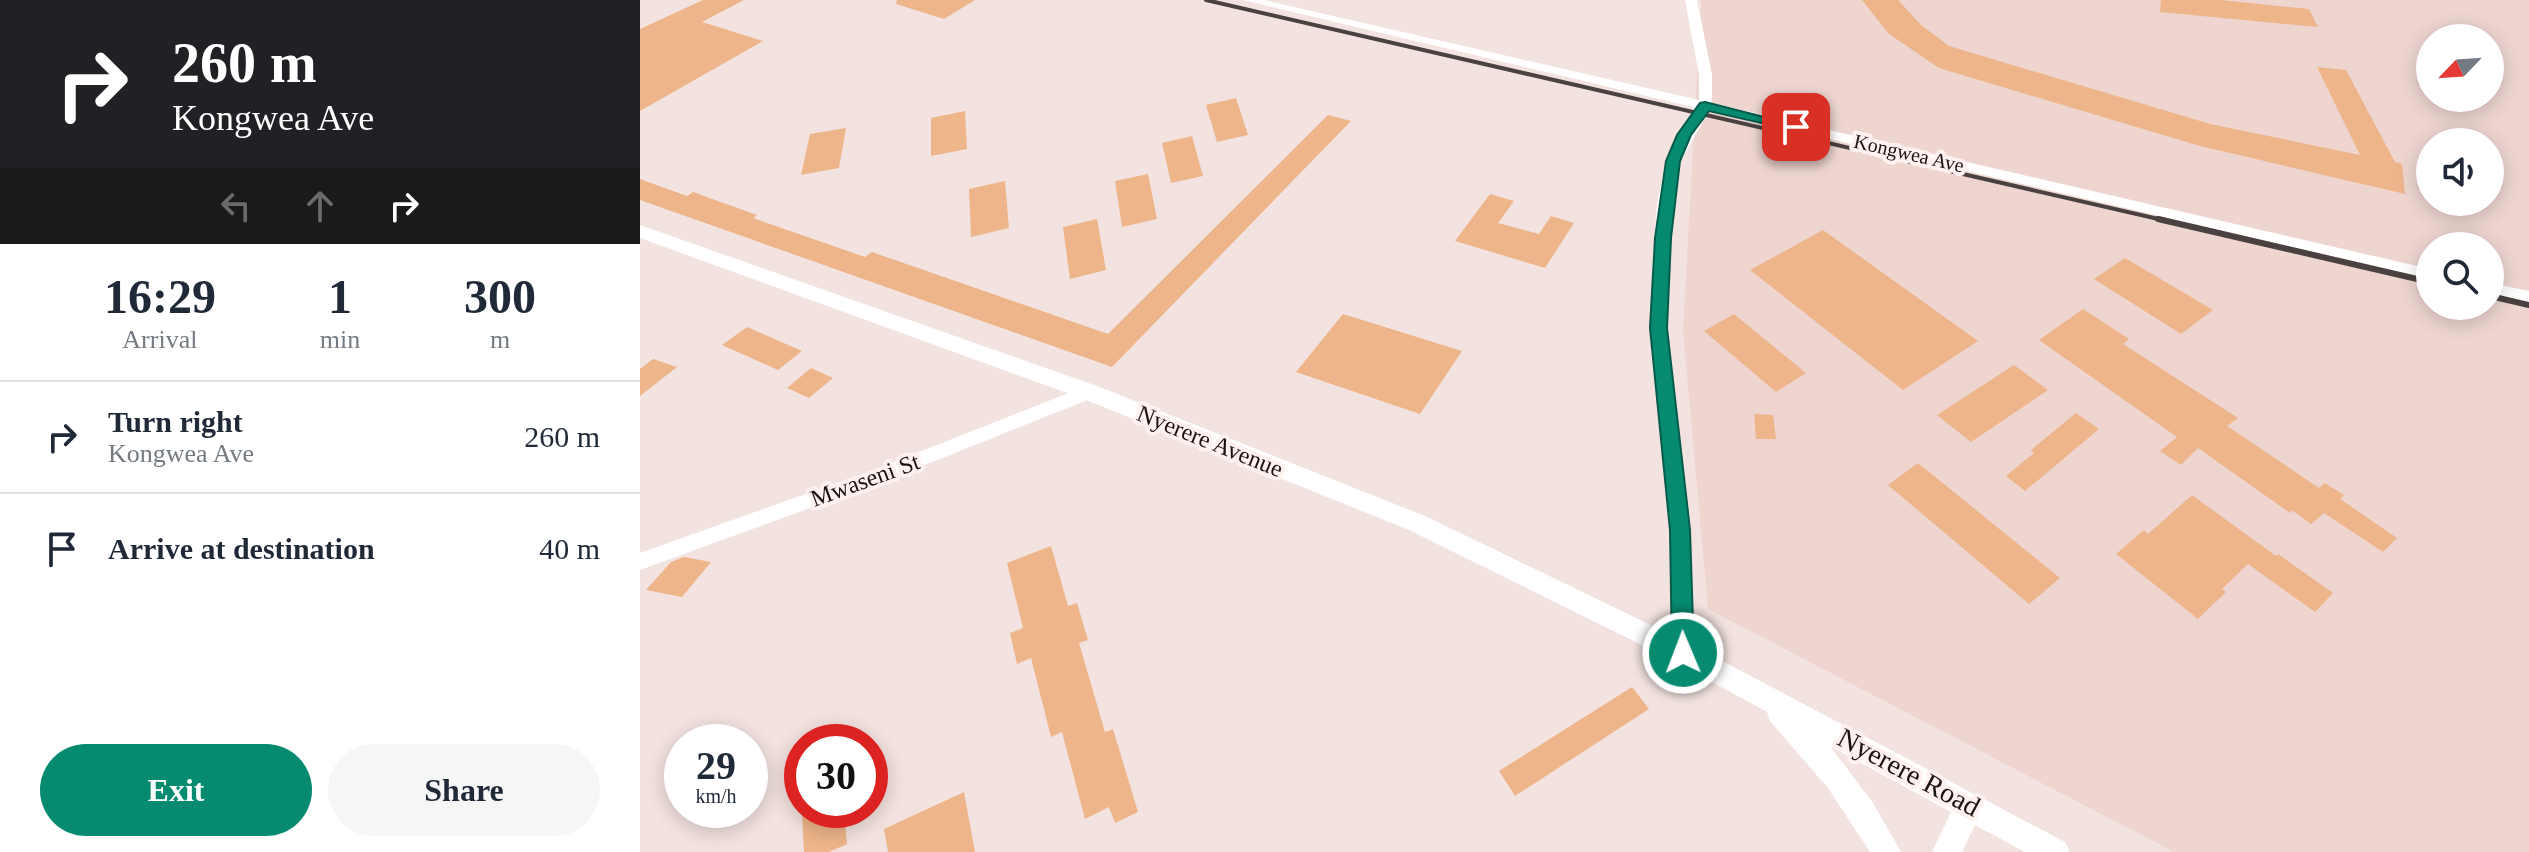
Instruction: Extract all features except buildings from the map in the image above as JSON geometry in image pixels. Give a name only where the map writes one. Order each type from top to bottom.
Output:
[{"type":"street","name":"Kongwea Ave","points":[[1249,0],[2416,271]]},
{"type":"street","points":[[1683,653],[1680,530],[1659,328],[1663,238],[1673,161],[1684,135],[1705,106],[1708,75],[1691,15],[1691,0]]},
{"type":"street","name":"Nyerere Avenue","points":[[640,231],[1089,392],[1417,523],[1683,653],[1761,695]]},
{"type":"street","points":[[2504,291],[2529,297]]},
{"type":"street","name":"Mwaseni St","points":[[640,562],[883,474],[1089,392]]},
{"type":"street","points":[[1761,695],[1811,742],[1849,790],[1886,852]]},
{"type":"street","name":"Nyerere Road","points":[[1761,695],[2055,852]]},
{"type":"street","points":[[1947,852],[1970,804]]},
{"type":"shaded area","points":[[1701,0],[2529,0],[2529,852],[2174,852],[1708,609],[1683,331]]},
{"type":"railway","points":[[1206,0],[2167,221]]},
{"type":"railway","points":[[2158,219],[2416,279]]},
{"type":"railway","points":[[2504,299],[2529,305]]},
{"type":"route","points":[[1683,653],[1680,530],[1659,328],[1663,238],[1673,161],[1684,135],[1705,106],[1796,127]]}]
